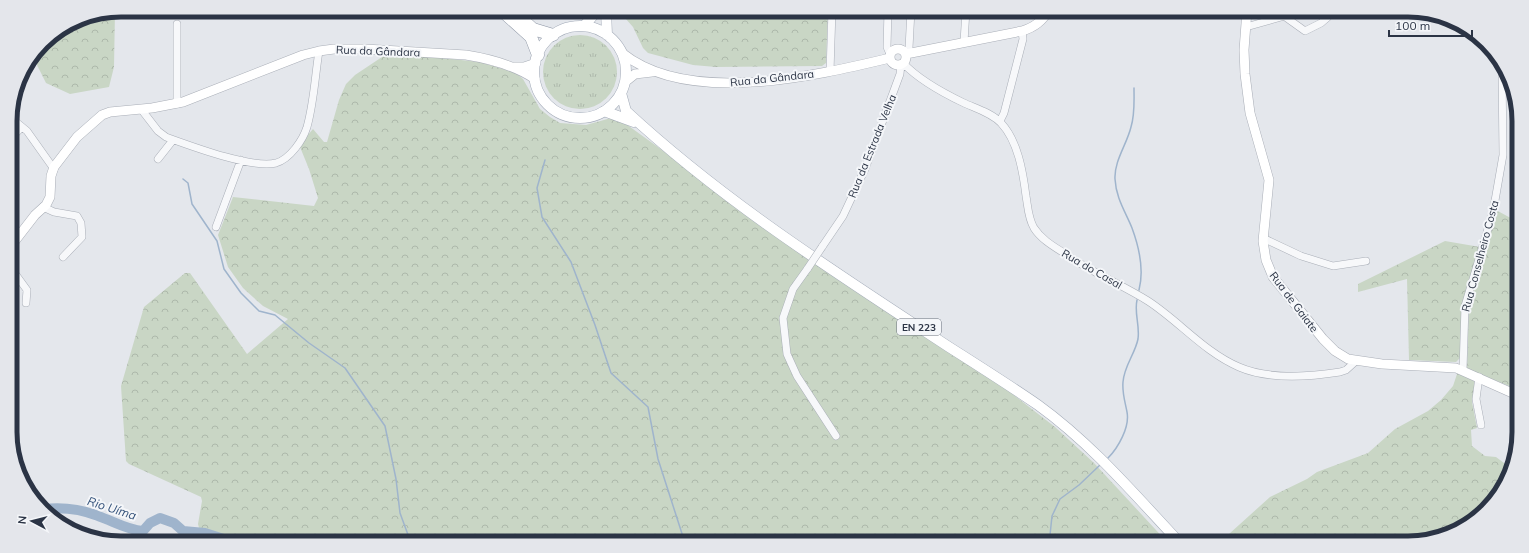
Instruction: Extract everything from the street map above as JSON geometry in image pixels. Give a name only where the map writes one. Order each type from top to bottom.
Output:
[{"type":"highway","points":[[509,17],[531,37],[537,59]]},
{"type":"highway","points":[[519,17],[533,29],[553,35]]},
{"type":"main road","points":[[584,26],[592,17]]},
{"type":"main road","points":[[606,17],[607,34]]},
{"type":"main road","name":"Rua da Gândara","points":[[622,53],[636,64],[654,72],[694,81],[719,84],[799,77],[830,72],[890,56],[896,49],[901,49],[904,58],[964,42],[1022,31],[1035,26],[1046,17]]},
{"type":"main road","name":"Rua de Gaiate","points":[[1247,17],[1245,74],[1250,113],[1268,180],[1263,238],[1266,260],[1273,277],[1323,339],[1335,351],[1356,361],[1382,364],[1433,365],[1463,370],[1512,393]]},
{"type":"main road","points":[[584,26],[607,34],[613,40],[622,53],[626,67],[625,82],[621,93],[611,106],[604,111],[589,117],[581,118],[557,112],[545,101],[539,91],[535,79],[537,59],[547,41],[553,35],[567,28],[584,26]]},
{"type":"main road","name":"Rua da Gândara","points":[[54,168],[77,138],[95,120],[110,112],[177,104],[302,55],[319,51],[334,49],[365,49],[487,58],[514,67],[535,79]]},
{"type":"main road","points":[[890,56],[894,64],[904,58]]},
{"type":"main road","name":"Rua da Gândara","points":[[514,67],[524,67],[537,59]]},
{"type":"main road","name":"Rua da Gândara","points":[[625,82],[635,74],[654,72]]},
{"type":"main road","name":"EN 223","points":[[621,93],[626,111],[741,206],[836,272],[1038,406],[1102,460],[1173,536]]},
{"type":"main road","name":"EN 223","points":[[604,111],[622,116],[643,126]]},
{"type":"main road","points":[[17,238],[50,197],[51,176],[54,168]]},
{"type":"street","points":[[830,72],[832,17]]},
{"type":"street","points":[[888,17],[887,47],[890,56]]},
{"type":"street","name":"Rua da Estrada Velha","points":[[836,436],[797,376],[787,354],[783,318],[793,289],[843,216],[865,169],[900,74],[904,58],[909,48],[910,17]]},
{"type":"street","points":[[964,42],[966,17]]},
{"type":"street","points":[[1246,27],[1281,17]]},
{"type":"street","points":[[1285,17],[1305,31],[1321,23],[1328,17]]},
{"type":"street","points":[[177,24],[177,104]]},
{"type":"street","points":[[904,58],[910,70],[951,97],[1000,121],[1004,113],[1023,39],[1022,31]]},
{"type":"street","points":[[141,109],[158,132],[173,140],[241,160],[266,165],[278,163],[298,144],[307,128],[319,51]]},
{"type":"street","name":"Rua Conselheiro Costa","points":[[1463,370],[1465,306],[1493,212],[1503,155],[1502,78]]},
{"type":"street","name":"Rua do Casal","points":[[1000,121],[1014,145],[1023,173],[1030,218],[1044,240],[1071,258],[1148,301],[1220,356],[1239,367],[1264,374],[1291,376],[1340,372],[1346,370],[1356,361]]},
{"type":"street","points":[[17,122],[22,126],[54,168]]},
{"type":"street","points":[[17,131],[22,126]]},
{"type":"street","points":[[158,159],[173,140]]},
{"type":"street","points":[[216,227],[241,160]]},
{"type":"street","points":[[43,207],[54,212],[77,216],[81,223],[82,237],[63,257]]},
{"type":"street","points":[[1263,238],[1301,256],[1333,266],[1366,262]]},
{"type":"street","points":[[17,276],[27,290],[26,303]]},
{"type":"street","points":[[1479,377],[1476,398],[1481,425]]},
{"type":"green space","points":[[115,17],[114,67],[109,87],[70,94],[46,83],[35,62],[47,47],[58,38],[81,25],[101,19]]},
{"type":"green space","points":[[624,17],[828,17],[826,63],[822,66],[716,67],[693,65],[648,53],[643,48],[633,27]]},
{"type":"green space","points":[[573,35],[587,35],[601,41],[611,51],[617,65],[617,79],[611,93],[601,103],[587,109],[573,109],[559,103],[549,93],[543,79],[543,65],[549,51],[559,41]]},
{"type":"green space","points":[[394,53],[480,62],[516,73],[523,79],[540,109],[560,123],[586,125],[611,118],[626,124],[810,257],[1010,392],[1055,427],[1094,463],[1162,536],[201,536],[198,524],[202,501],[201,497],[129,464],[126,461],[121,386],[144,307],[185,273],[190,273],[247,354],[288,319],[263,306],[243,288],[228,267],[218,235],[233,197],[314,206],[318,198],[300,147],[301,143],[313,129],[324,142],[327,142],[339,100],[346,84],[355,75],[385,55]]},
{"type":"green space","points":[[1496,210],[1512,219],[1512,387],[1467,369],[1469,304]]},
{"type":"green space","points":[[1445,241],[1480,247],[1462,305],[1460,358],[1456,362],[1409,360],[1407,279],[1358,292],[1358,284]]},
{"type":"green space","points":[[1459,373],[1475,380],[1472,402],[1477,428],[1471,430],[1472,446],[1485,456],[1496,457],[1506,465],[1495,490],[1477,510],[1466,519],[1442,530],[1415,536],[1227,536],[1270,497],[1307,479],[1317,472],[1368,453],[1395,429],[1428,411],[1441,400],[1453,386],[1457,374]]},
{"type":"waterway","points":[[1134,88],[1132,122],[1115,172],[1115,179],[1119,198],[1132,228],[1139,251],[1141,267],[1139,290]]},
{"type":"waterway","points":[[545,160],[537,188],[542,217],[571,262],[595,325],[611,373],[648,407],[658,459],[683,536]]},
{"type":"waterway","points":[[183,179],[188,183],[192,204],[217,241],[224,269],[241,293],[259,311],[275,315],[309,343],[345,368],[385,426],[396,479],[400,513],[408,536]]},
{"type":"waterway","points":[[1108,458],[1116,449],[1127,424],[1123,382],[1125,371],[1135,350],[1138,339],[1136,310],[1137,300]]},
{"type":"waterway","points":[[1050,536],[1052,516],[1060,499],[1079,485],[1100,465]]},
{"type":"waterway","name":"Rio Uíma","points":[[52,508],[78,510],[126,527],[143,531],[150,523],[160,518],[174,523],[183,531],[205,533],[214,536]]}]
